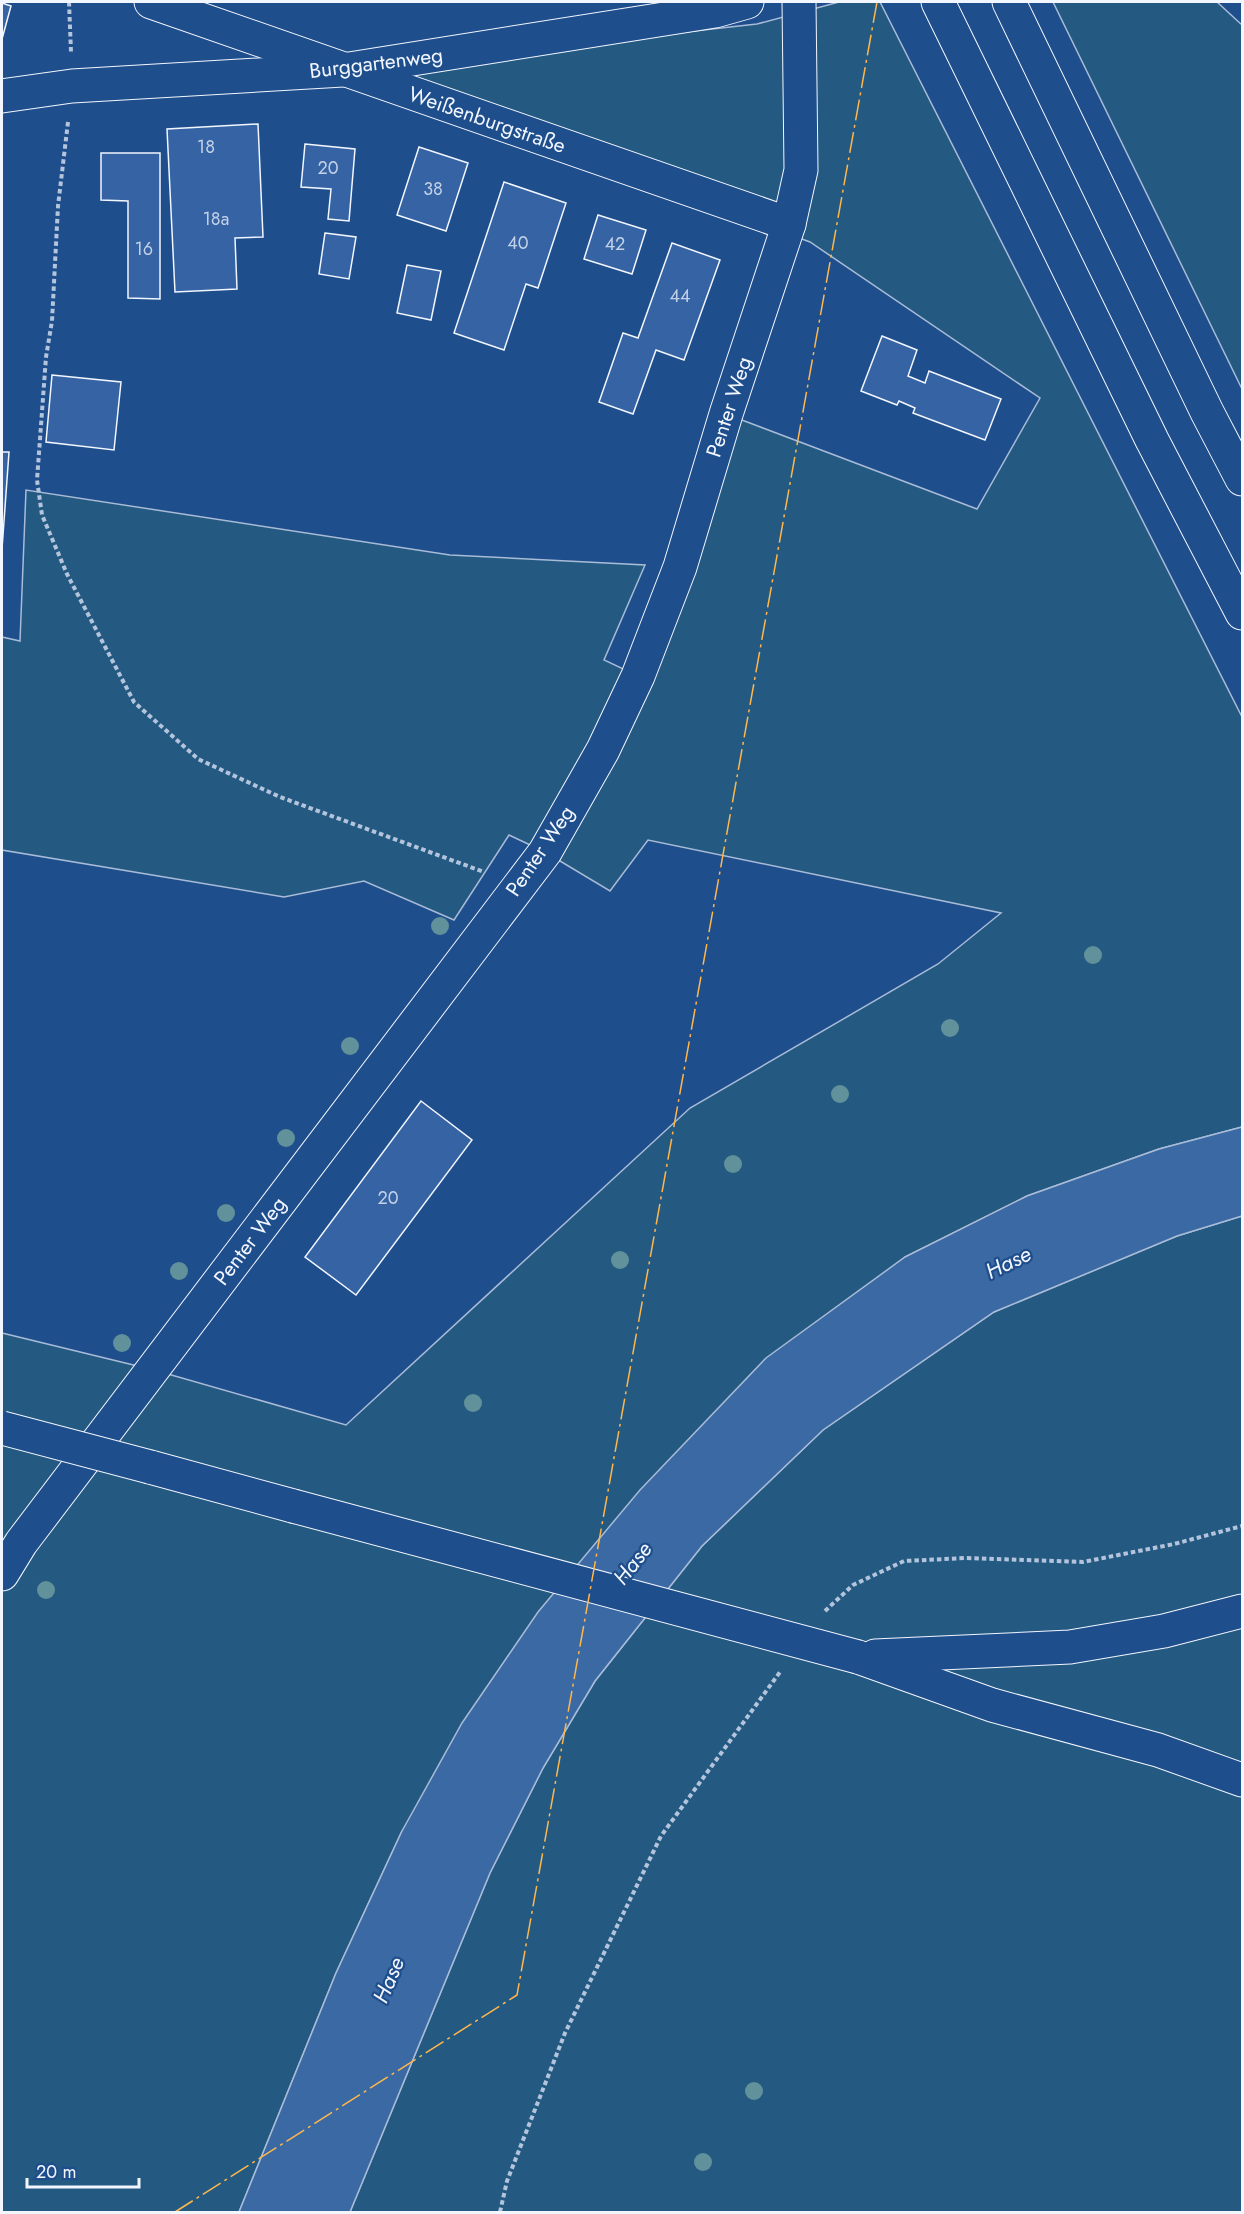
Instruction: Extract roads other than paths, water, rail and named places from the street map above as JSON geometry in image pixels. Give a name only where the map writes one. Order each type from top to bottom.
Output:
[{"type":"main road","name":"Weißenburgstraße","points":[[151,2],[789,224]]},
{"type":"main road","name":"Burggartenweg","points":[[2,96],[72,86],[343,70],[716,11],[747,2]]},
{"type":"main road","name":"Penter Weg","points":[[2,1574],[21,1543],[545,852],[585,781],[638,676],[680,567],[726,414],[789,224],[801,170],[800,2]]},
{"type":"main road","points":[[938,2],[1152,440],[1242,613]]},
{"type":"main road","points":[[1009,2],[1207,412],[1242,479]]},
{"type":"main road","points":[[2,1428],[858,1657],[992,1705],[1158,1750],[1242,1780]]},
{"type":"main road","points":[[858,1657],[1070,1647],[1164,1631],[1242,1611]]},
{"type":"water","name":"Hase","points":[[1242,1127],[1242,1216],[1177,1236],[994,1312],[823,1430],[702,1546],[595,1681],[543,1768],[490,1873],[350,2212],[239,2212],[336,1973],[402,1831],[462,1723],[538,1612],[640,1490],[766,1358],[905,1257],[1027,1196],[1159,1149]]}]
